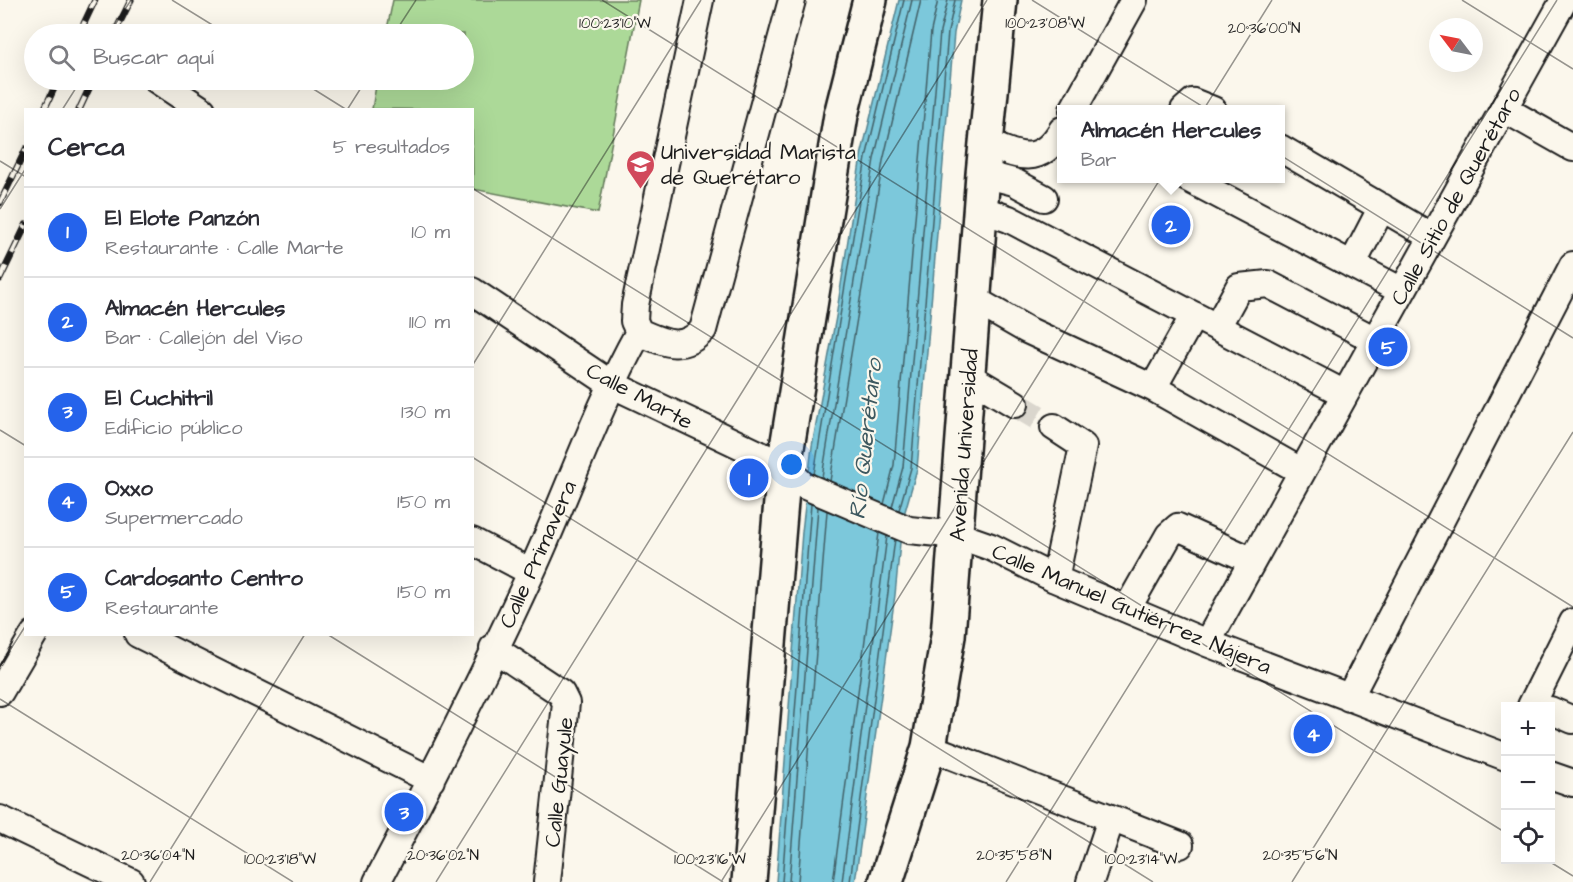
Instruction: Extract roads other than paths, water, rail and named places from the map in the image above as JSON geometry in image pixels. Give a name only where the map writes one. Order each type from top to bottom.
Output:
[{"type":"main road","points":[[748,882],[794,476],[841,115],[870,0]]},
{"type":"main road","name":"Avenida Universidad","points":[[886,882],[929,747],[948,636],[980,208],[1000,0]]},
{"type":"street","points":[[700,0],[635,305],[634,321],[639,332],[684,345],[704,330],[792,0]]},
{"type":"street","points":[[1076,105],[1134,0]]},
{"type":"street","name":"Calle Sitio de Querétaro","points":[[1208,644],[1251,560],[1564,0]]},
{"type":"street","points":[[172,90],[199,108]]},
{"type":"street","points":[[1504,109],[1573,148]]},
{"type":"street","points":[[985,158],[1036,156],[1054,144],[1057,139]]},
{"type":"street","points":[[1285,150],[1432,237]]},
{"type":"street","points":[[985,158],[1014,182],[1044,198]]},
{"type":"street","points":[[1196,183],[1402,291]]},
{"type":"street","points":[[1352,265],[1382,207]]},
{"type":"street","points":[[980,208],[1009,219],[1345,393]]},
{"type":"street","points":[[1349,698],[1573,266]]},
{"type":"street","points":[[1217,327],[1239,287],[1268,284],[1375,340]]},
{"type":"street","name":"Calle Marte","points":[[474,292],[611,384],[794,476]]},
{"type":"street","points":[[973,299],[1027,330],[1153,388],[1301,471]]},
{"type":"street","points":[[1153,388],[1194,315]]},
{"type":"street","name":"Calle Primavera","points":[[377,882],[431,780],[531,573],[611,384],[639,332]]},
{"type":"street","points":[[968,376],[1015,404]]},
{"type":"street","points":[[1054,427],[1083,446],[1055,579]]},
{"type":"street","name":"Calle Manuel Gutiérrez Nájera","points":[[794,476],[909,530],[957,535],[991,547],[1055,579],[1208,644],[1503,756]]},
{"type":"street","points":[[1126,609],[1169,535],[1178,527],[1251,560]]},
{"type":"street","points":[[474,542],[531,573]]},
{"type":"street","points":[[1541,702],[1573,622]]},
{"type":"street","points":[[0,692],[33,636]]},
{"type":"street","points":[[142,636],[431,780]]},
{"type":"street","name":"Calle Guayule","points":[[494,648],[561,693],[566,703],[547,882]]},
{"type":"street","points":[[1555,713],[1573,720]]},
{"type":"street","points":[[929,747],[1180,845]]},
{"type":"street","points":[[1555,776],[1573,783]]},
{"type":"street","points":[[0,819],[131,882]]},
{"type":"street","points":[[1090,882],[1112,819]]},
{"type":"water","name":"Río Querétaro","points":[[899,0],[961,0],[954,33],[917,469],[902,522],[895,595],[855,882],[776,882],[802,532],[812,446],[836,317],[861,156]]},
{"type":"tunnel","points":[[1015,404],[1054,427]]},
{"type":"railway","points":[[84,24],[95,0]]},
{"type":"railway","points":[[119,24],[131,0]]},
{"type":"railway","points":[[45,108],[53,90]]},
{"type":"railway","points":[[80,108],[88,90]]},
{"type":"railway","points":[[0,203],[24,153]]},
{"type":"railway","points":[[0,279],[24,229]]},
{"type":"place","name":"Universidad Marista de Querétaro","points":[[640,190]]},
{"type":"place","name":"Almacén Hercules","points":[[1171,225]]},
{"type":"place","name":"Cardosanto Centro","points":[[1388,347]]},
{"type":"place","name":"El Elote Panzón","points":[[749,478]]},
{"type":"place","name":"Oxxo","points":[[1313,734]]},
{"type":"place","name":"El Cuchitril","points":[[404,812]]}]
